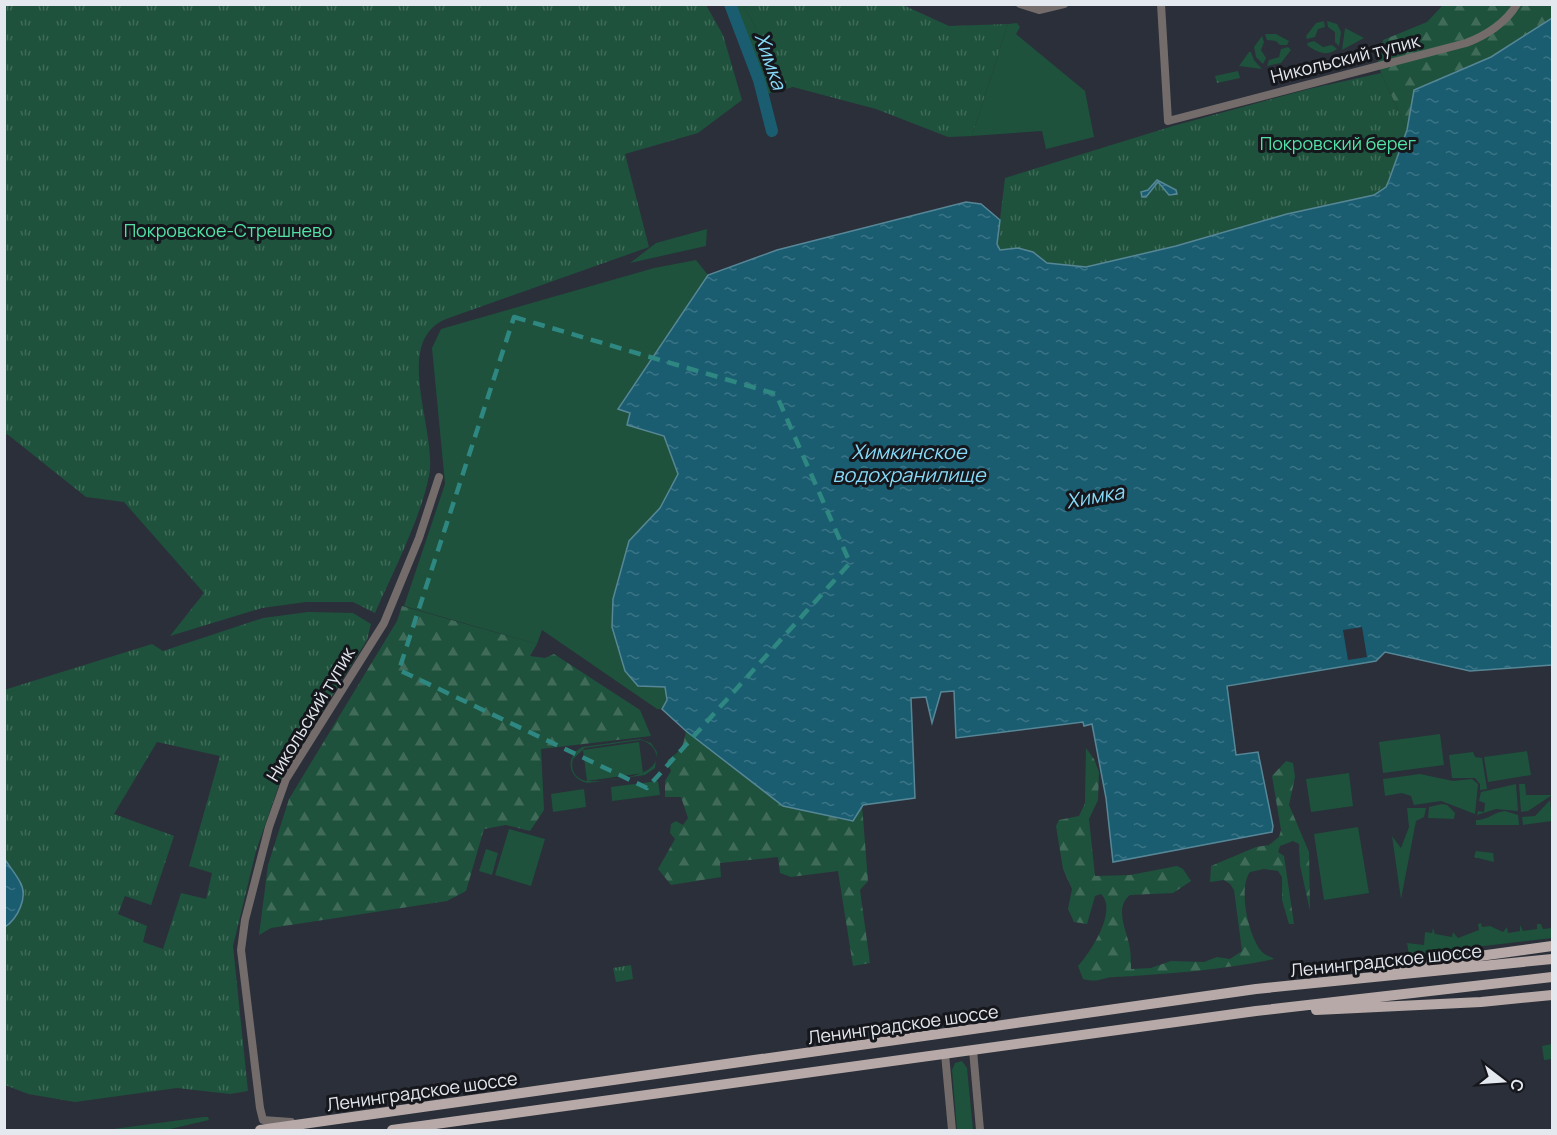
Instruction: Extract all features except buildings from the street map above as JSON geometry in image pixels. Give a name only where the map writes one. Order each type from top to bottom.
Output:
[{"type":"main road","points":[[1256,989],[1552,946]]},
{"type":"main road","name":"Ленинградское шоссе","points":[[262,1125],[309,1123],[1256,989],[1552,959]]},
{"type":"main road","name":"Ленинградское шоссе","points":[[392,1131],[1256,1011],[1552,977]]},
{"type":"main road","points":[[1256,1011],[1471,1002],[1552,994]]},
{"type":"street","points":[[1020,4],[1039,10],[1064,4]]},
{"type":"street","name":"Никольский тупик","points":[[1161,4],[1168,121],[1466,44],[1482,37],[1498,24],[1516,4]]},
{"type":"street","name":"Никольский тупик","points":[[262,1125],[241,950],[242,934],[255,877],[286,779],[384,622],[419,538],[439,477]]},
{"type":"street","points":[[973,1050],[980,1131]]},
{"type":"street","points":[[945,1054],[952,1131]]},
{"type":"highlighted area","points":[[514,317],[776,394],[850,563],[647,788],[399,670]]},
{"type":"green space","name":"Покровское-Стрешнево","points":[[5,4],[706,5],[723,35],[742,100],[698,133],[625,154],[649,247],[446,319],[430,331],[421,347],[419,367],[430,457],[429,476],[413,528],[375,613],[353,602],[306,602],[262,608],[170,636],[204,593],[124,502],[86,497],[7,434],[5,436]]},
{"type":"green space","points":[[730,5],[743,5],[755,26],[771,93],[763,94],[740,26]]},
{"type":"green space","points":[[743,5],[903,5],[949,26],[1008,24],[972,136],[948,137],[876,109],[793,87],[771,93],[755,26]]},
{"type":"green space","points":[[1443,5],[1552,5],[1552,18],[1491,57],[1414,90],[1407,130],[1378,62],[1383,40],[1427,22]]},
{"type":"green space","points":[[1324,21],[1325,27],[1318,29],[1315,37],[1307,39],[1306,36],[1316,23]]},
{"type":"green space","points":[[1327,21],[1337,24],[1341,32],[1339,46],[1335,42],[1335,32],[1328,27]]},
{"type":"green space","points":[[1017,23],[1020,27],[1016,34],[1085,91],[1094,137],[1046,149],[1042,131],[972,136],[1008,24]]},
{"type":"green space","points":[[1345,28],[1364,38],[1342,50]]},
{"type":"green space","points":[[1265,34],[1276,34],[1289,41],[1287,45],[1280,45],[1276,41],[1267,40]]},
{"type":"green space","points":[[1262,36],[1264,42],[1261,50],[1266,58],[1263,64],[1256,57],[1254,47]]},
{"type":"green space","points":[[1314,41],[1323,47],[1332,45],[1337,49],[1329,53],[1319,52],[1308,46],[1307,43]]},
{"type":"green space","points":[[1288,47],[1291,50],[1281,63],[1267,66],[1269,60],[1279,57],[1281,49]]},
{"type":"green space","points":[[1251,52],[1254,60],[1262,69],[1239,66]]},
{"type":"green space","points":[[1238,71],[1240,78],[1217,83],[1215,76]]},
{"type":"green space","name":"Покровский берег","points":[[1381,73],[1407,130],[1386,187],[1374,195],[1287,214],[1176,246],[1086,267],[1047,263],[1033,252],[1018,248],[1000,250],[997,244],[1005,178],[1173,126],[1309,89]]},
{"type":"green space","points":[[707,229],[706,246],[630,263],[656,243]]},
{"type":"green space","points":[[696,260],[708,275],[618,409],[630,412],[628,425],[664,436],[678,474],[660,508],[629,541],[638,686],[665,687],[668,700],[662,709],[657,709],[542,630],[537,644],[404,606],[445,484],[432,348],[441,329],[654,268]]},
{"type":"green space","points":[[402,606],[537,644],[530,656],[545,658],[554,654],[640,710],[651,736],[541,749],[544,810],[530,831],[506,825],[484,829],[466,891],[447,901],[271,928],[259,935],[268,865],[289,799],[397,621]]},
{"type":"green space","points":[[308,612],[353,613],[371,624],[367,640],[282,776],[256,851],[233,946],[248,1091],[230,1094],[177,1088],[75,1102],[28,1094],[5,1085],[4,690],[152,644],[163,651],[263,618]],"holes":[[[157,742],[220,756],[189,866],[212,873],[206,899],[181,893],[163,949],[143,942],[147,926],[118,914],[125,896],[151,905],[174,836],[114,814]]]},
{"type":"green space","points":[[686,731],[783,806],[862,805],[868,881],[860,890],[870,963],[853,966],[838,871],[791,877],[780,873],[778,857],[720,863],[721,877],[671,885],[658,869],[675,839],[670,833],[671,824],[676,821],[683,825],[688,818],[681,797],[665,797],[665,781],[671,771],[667,761],[680,749]]},
{"type":"green space","points":[[1440,734],[1444,765],[1383,773],[1379,742]]},
{"type":"green space","points":[[640,739],[651,743],[657,752],[656,760],[654,749],[641,740],[585,748],[573,759],[574,773],[587,781],[605,781],[588,783],[581,781],[573,772],[571,767],[571,762],[573,756],[582,747]]},
{"type":"green space","points":[[639,742],[643,772],[587,781],[583,750]]},
{"type":"green space","points":[[1086,748],[1099,772],[1098,800],[1089,819],[1095,876],[1130,875],[1177,866],[1183,869],[1191,881],[1173,893],[1130,895],[1125,900],[1122,914],[1130,949],[1131,969],[1151,968],[1171,961],[1204,962],[1217,957],[1230,959],[1242,951],[1234,890],[1224,880],[1210,882],[1211,866],[1256,847],[1269,845],[1279,837],[1281,830],[1272,776],[1286,761],[1293,763],[1295,777],[1289,805],[1309,852],[1310,911],[1300,865],[1299,844],[1293,841],[1280,846],[1278,852],[1284,856],[1294,924],[1289,924],[1282,900],[1282,877],[1278,871],[1264,869],[1250,872],[1246,879],[1245,889],[1246,912],[1257,945],[1262,952],[1274,959],[1194,971],[1097,980],[1083,979],[1078,966],[1101,931],[1105,920],[1105,901],[1101,894],[1095,896],[1087,924],[1074,922],[1068,909],[1072,889],[1063,869],[1056,826],[1059,820],[1079,816],[1085,803]]},
{"type":"green space","points":[[1527,751],[1531,775],[1488,782],[1484,757]]},
{"type":"green space","points":[[1473,752],[1475,757],[1482,758],[1487,789],[1480,790],[1480,784],[1475,778],[1452,778],[1449,755]]},
{"type":"green space","points":[[656,760],[655,768],[645,775],[624,778],[643,773]]},
{"type":"green space","points":[[1349,773],[1353,806],[1311,812],[1306,779]]},
{"type":"green space","points":[[1420,774],[1453,781],[1472,779],[1478,784],[1475,814],[1441,801],[1414,805],[1411,796],[1402,793],[1385,796],[1383,779]]},
{"type":"green space","points":[[658,781],[660,795],[612,801],[611,787]]},
{"type":"green space","points":[[1516,784],[1518,811],[1496,809],[1477,815],[1478,811],[1484,812],[1485,803],[1479,801],[1481,792]]},
{"type":"green space","points":[[1519,784],[1525,784],[1526,795],[1552,795],[1528,811],[1521,812]]},
{"type":"green space","points":[[584,789],[586,807],[553,812],[551,794]]},
{"type":"green space","points":[[1550,800],[1552,821],[1523,825],[1522,817],[1535,816]]},
{"type":"green space","points":[[1447,805],[1455,813],[1454,819],[1428,818],[1429,807]]},
{"type":"green space","points":[[1407,808],[1426,808],[1424,817],[1416,821],[1401,899],[1392,836],[1401,848],[1409,827]]},
{"type":"green space","points":[[1505,811],[1518,815],[1519,825],[1476,825],[1476,820]]},
{"type":"green space","points":[[1358,827],[1369,893],[1324,900],[1314,834]]},
{"type":"green space","points":[[509,829],[545,839],[531,886],[495,875]]},
{"type":"green space","points":[[486,849],[498,853],[492,875],[479,871]]},
{"type":"green space","points":[[1476,851],[1493,853],[1494,862],[1474,857]]},
{"type":"green space","points":[[1481,923],[1482,927],[1490,926],[1503,932],[1507,927],[1508,933],[1520,931],[1520,925],[1523,931],[1537,929],[1537,924],[1541,924],[1543,929],[1552,928],[1552,938],[1409,955],[1407,943],[1424,945],[1425,932],[1432,933],[1433,928],[1435,934],[1452,937],[1453,932],[1458,938],[1479,930],[1478,924]]},
{"type":"green space","points":[[631,965],[633,979],[616,982],[613,968]]},
{"type":"green space","points":[[1552,1044],[1552,1059],[1544,1060],[1542,1046]]},
{"type":"green space","points":[[962,1061],[967,1068],[973,1130],[957,1130],[952,1070],[955,1063]]},
{"type":"green space","points":[[208,1117],[209,1120],[166,1130],[106,1130]]},
{"type":"water","name":"Химкинское водохранилище","points":[[1552,18],[1552,665],[1470,671],[1385,652],[1376,661],[1227,686],[1236,755],[1258,752],[1273,826],[1272,832],[1113,862],[1106,798],[1092,724],[1084,726],[1083,722],[956,738],[954,691],[941,692],[932,723],[926,697],[911,698],[915,798],[863,805],[853,821],[783,806],[686,731],[662,709],[667,700],[665,687],[638,686],[625,671],[612,627],[613,599],[629,541],[660,508],[678,474],[664,436],[627,425],[630,413],[618,409],[708,275],[777,250],[966,202],[981,204],[1000,220],[997,244],[1000,250],[1018,248],[1033,252],[1047,263],[1086,267],[1176,246],[1287,214],[1374,195],[1386,187],[1389,180],[1407,130],[1414,90],[1491,57]]},
{"type":"water","points":[[1157,180],[1176,190],[1177,194],[1169,195],[1158,182],[1146,197],[1142,197],[1141,192],[1148,190]]},
{"type":"water","points":[[4,858],[20,882],[23,894],[14,919],[5,927]]},
{"type":"pier","points":[[1362,627],[1367,657],[1348,660],[1343,630]]},
{"type":"waterway","name":"Химка","points":[[730,4],[759,80],[772,131]]}]
